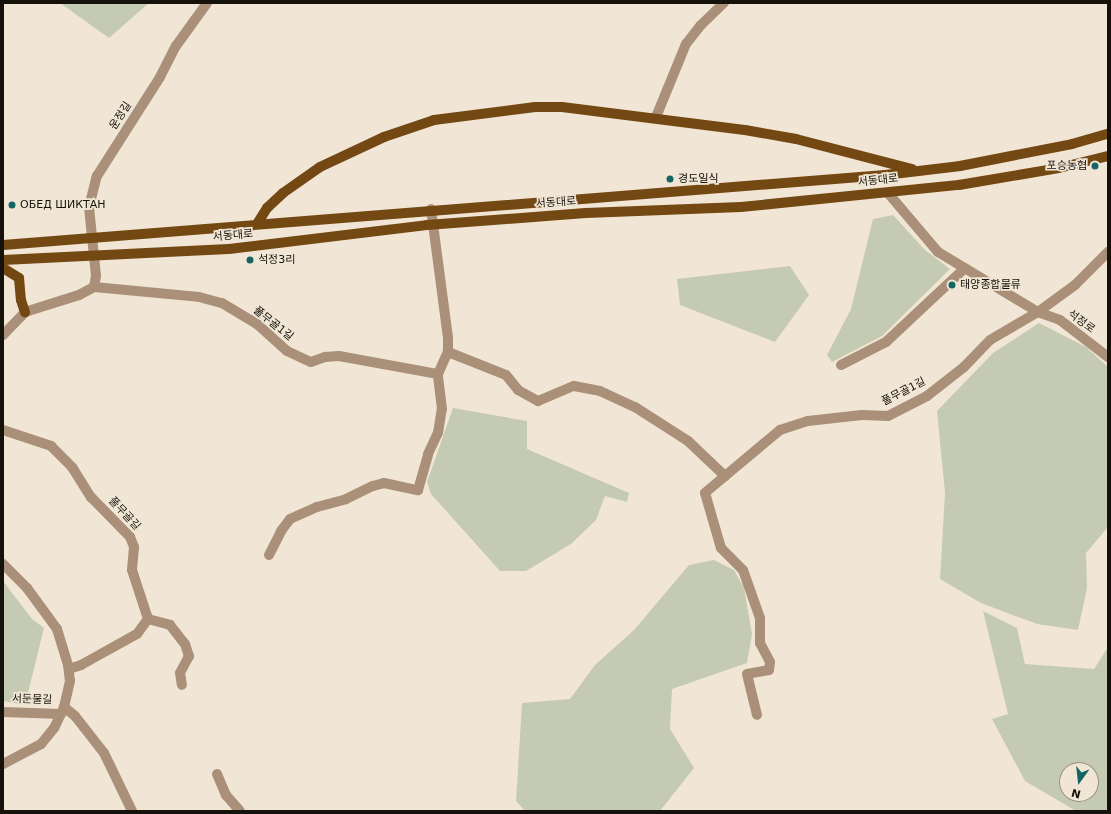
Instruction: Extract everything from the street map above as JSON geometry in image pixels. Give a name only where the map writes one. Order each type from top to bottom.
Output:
[{"type":"main road","name":"서동대로","points":[[257,224],[267,208],[283,194],[320,167],[384,137],[434,120],[535,107],[562,107],[656,117],[796,139],[918,171]]},
{"type":"main road","name":"서동대로","points":[[3,245],[431,209],[501,207],[918,171],[960,166],[1072,144],[1108,134]]},
{"type":"main road","name":"서동대로","points":[[3,260],[94,254],[229,249],[433,224],[586,213],[742,207],[959,185],[1059,168],[1108,156]]},
{"type":"main road","points":[[3,268],[19,278],[25,312]]},
{"type":"street","name":"운정길","points":[[94,254],[89,207],[97,176],[160,77],[176,46],[207,3]]},
{"type":"street","points":[[656,117],[686,44],[701,25],[724,3]]},
{"type":"street","points":[[888,192],[938,252],[1038,312]]},
{"type":"street","points":[[269,555],[281,531],[290,519],[384,483],[418,490],[428,454],[438,434],[442,409],[438,374],[448,352],[431,209]]},
{"type":"street","name":"풀무골1길","points":[[757,715],[747,674],[769,670],[770,662],[760,642],[760,618],[743,570],[721,548],[705,492],[780,430],[808,421],[862,415],[888,416],[927,396],[964,367],[990,340],[1038,312],[1075,285],[1108,252]]},
{"type":"street","points":[[3,335],[25,312],[79,295],[94,287],[96,276],[94,254]]},
{"type":"street","points":[[841,365],[886,342],[965,268]]},
{"type":"street","name":"풀무골1길","points":[[94,287],[199,297],[222,303],[257,324],[287,351],[311,362],[325,357],[339,356],[438,374]]},
{"type":"street","name":"석정로","points":[[1038,312],[1060,320],[1108,356]]},
{"type":"street","points":[[448,352],[506,375],[518,390],[538,401],[574,386],[600,391],[634,407],[688,441],[725,476]]},
{"type":"street","name":"풀무골길","points":[[3,430],[51,446],[72,467],[91,497],[130,537],[134,547],[132,570],[148,619]]},
{"type":"street","points":[[3,564],[27,588],[57,629],[69,669],[70,681],[62,710],[75,716],[104,753],[132,811]]},
{"type":"street","points":[[69,669],[82,665],[137,634],[148,619],[170,625],[185,644],[189,656],[180,673],[182,685]]},
{"type":"street","name":"서둔물길","points":[[3,712],[62,710],[54,728],[41,744],[3,764]]},
{"type":"street","points":[[217,774],[226,795],[240,811]]},
{"type":"green space","points":[[60,3],[149,3],[109,38]]},
{"type":"green space","points":[[893,215],[925,250],[950,269],[882,336],[832,362],[827,355],[851,309],[873,219]]},
{"type":"green space","points":[[790,266],[809,295],[775,342],[680,305],[677,279]]},
{"type":"green space","points":[[1039,323],[1086,347],[1108,367],[1108,527],[1086,553],[1087,588],[1078,630],[1037,624],[981,603],[940,579],[945,493],[937,411],[993,353]]},
{"type":"green space","points":[[453,408],[527,421],[527,449],[629,493],[627,502],[605,496],[596,520],[571,544],[526,571],[500,571],[431,494],[427,482]]},
{"type":"green space","points":[[714,560],[734,570],[744,588],[752,634],[747,663],[672,689],[670,729],[694,768],[660,811],[525,811],[516,801],[522,703],[570,699],[595,665],[634,630],[689,565]]},
{"type":"green space","points":[[3,581],[32,619],[44,628],[25,705],[3,701]]},
{"type":"green space","points":[[983,611],[1017,628],[1025,664],[1094,669],[1108,647],[1108,811],[1076,811],[1061,802],[1099,802],[1099,762],[1059,762],[1059,801],[1025,781],[992,719],[1008,714]]},
{"type":"place","name":"포승농협","points":[[1095,166]]},
{"type":"place","name":"경도일식","points":[[670,179]]},
{"type":"place","name":"ОБЕД ШИКТАН","points":[[12,205]]},
{"type":"place","name":"석정3리","points":[[250,260]]},
{"type":"place","name":"태양종합물류","points":[[952,285]]}]
